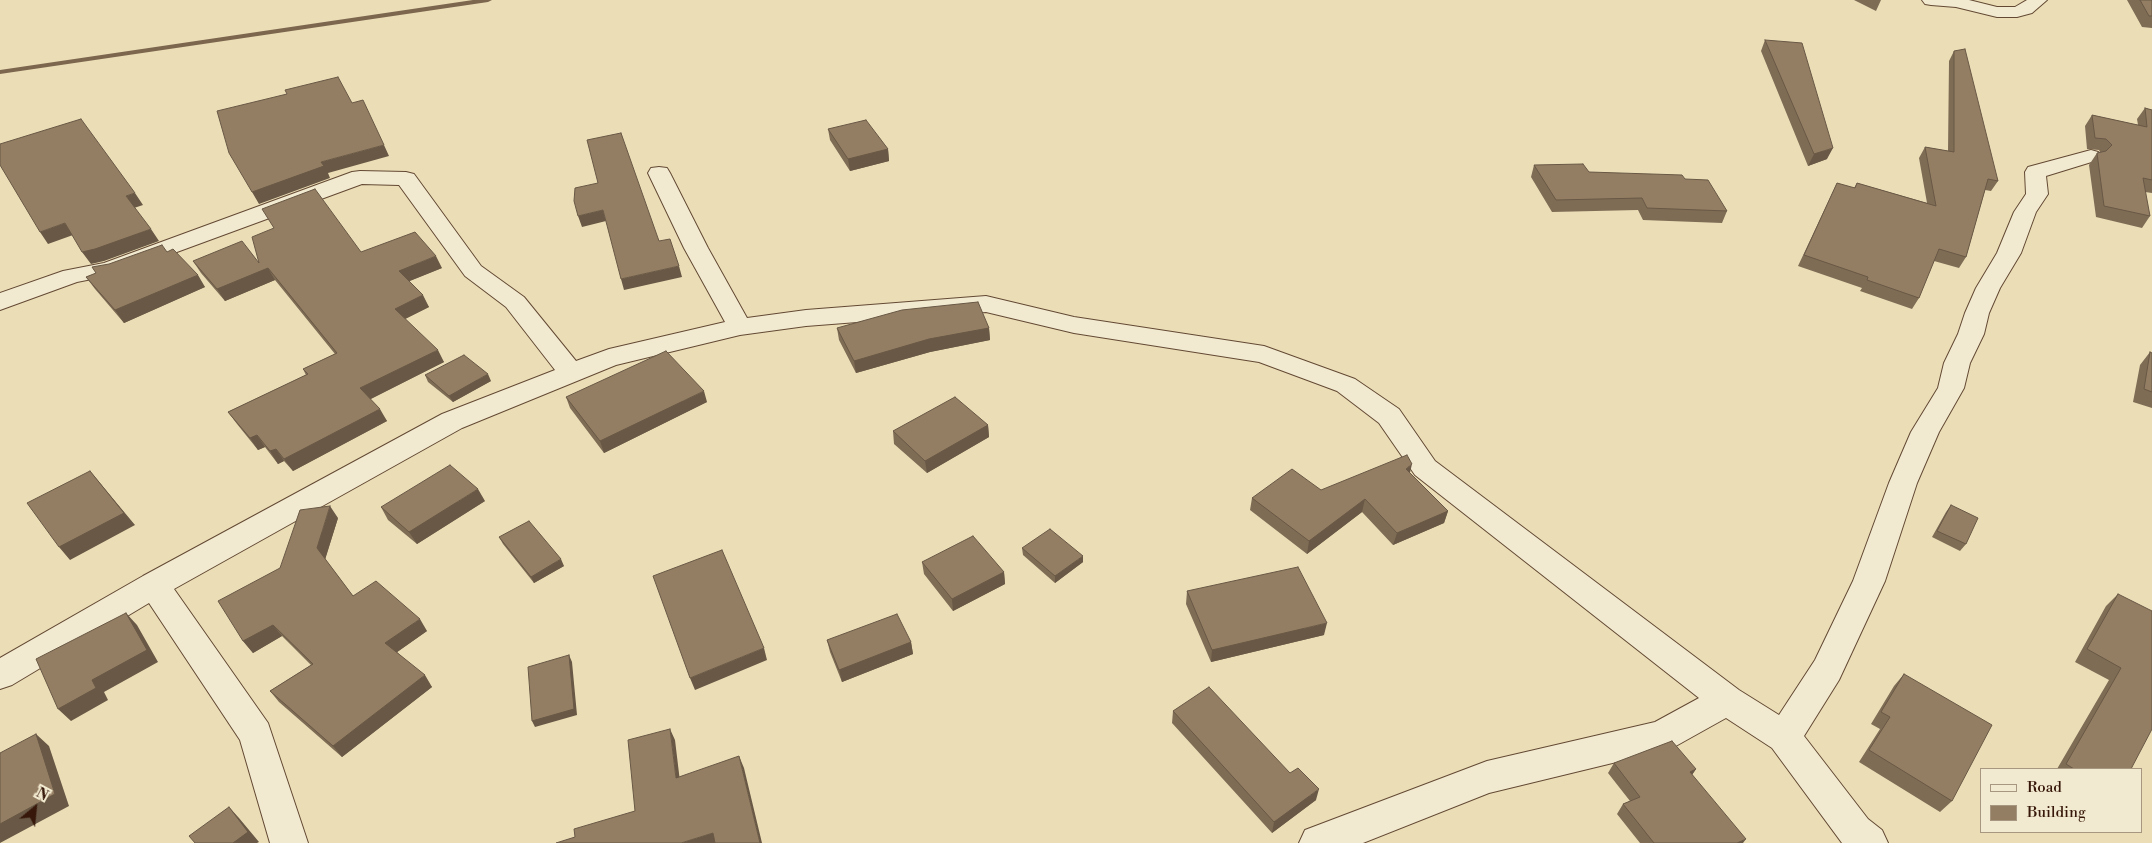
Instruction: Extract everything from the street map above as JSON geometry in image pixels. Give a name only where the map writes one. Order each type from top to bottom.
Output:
[{"type":"street","points":[[1923,2],[1956,2],[1997,12],[2017,12],[2026,9],[2038,0]]},
{"type":"street","points":[[1784,737],[1826,670],[1869,581],[1904,483],[1925,432],[1951,388],[1956,363],[1971,334],[1977,313],[1988,288],[2010,253],[2019,227],[2037,194],[2036,172],[2091,156]]},
{"type":"street","points":[[659,173],[696,248],[740,327]]},
{"type":"street","points":[[0,302],[71,276],[109,269],[360,177],[406,179],[473,271],[515,302],[571,373]]},
{"type":"street","points":[[0,675],[154,584],[452,421],[609,358],[740,327],[806,318],[986,304],[1074,326],[1264,354],[1346,385],[1389,416],[1425,468],[1727,700],[1784,737],[1855,831],[1869,843]]},
{"type":"street","points":[[154,584],[256,734],[289,843]]},
{"type":"street","points":[[1318,843],[1487,777],[1662,736],[1727,700]]},
{"type":"building","points":[[2140,0],[2152,0],[2152,16],[2149,16]]},
{"type":"building","points":[[1765,40],[1802,43],[1833,148],[1814,154]]},
{"type":"building","points":[[1965,49],[1998,181],[1988,179],[1966,257],[1939,249],[1919,298],[1867,280],[1868,277],[1804,255],[1837,183],[1855,188],[1857,183],[1936,206],[1925,147],[1954,152],[1954,51]]},
{"type":"building","points":[[338,77],[352,103],[363,100],[384,145],[321,162],[324,166],[252,192],[229,153],[217,111],[287,94],[285,90]]},
{"type":"building","points":[[2145,108],[2152,110],[2152,180],[2143,178],[2150,216],[2104,206],[2097,153],[2106,151],[2112,145],[2106,139],[2095,138],[2092,115],[2147,127]]},
{"type":"building","points":[[81,119],[135,193],[126,196],[151,229],[82,252],[65,223],[40,232],[0,165],[0,144]]},
{"type":"building","points":[[866,120],[888,149],[848,159],[828,129]]},
{"type":"building","points":[[621,133],[659,241],[670,239],[679,266],[621,279],[603,210],[578,216],[574,201],[575,188],[598,183],[587,140]]},
{"type":"building","points":[[1583,164],[1589,172],[1682,175],[1685,179],[1708,180],[1727,211],[1647,208],[1642,198],[1556,200],[1534,165]]},
{"type":"building","points":[[315,189],[361,252],[415,232],[436,256],[399,271],[423,295],[395,309],[438,350],[360,388],[380,409],[284,459],[276,449],[270,451],[257,435],[250,438],[228,412],[308,374],[303,369],[337,353],[268,268],[217,289],[193,261],[242,241],[259,263],[252,237],[274,228],[262,209]]},
{"type":"building","points":[[162,245],[167,252],[173,249],[198,275],[115,310],[86,277],[96,273],[92,267],[109,264]]},
{"type":"building","points":[[978,302],[989,328],[929,339],[854,361],[837,328],[902,310]]},
{"type":"building","points":[[666,351],[704,391],[600,441],[566,397]]},
{"type":"building","points":[[2150,352],[2152,353],[2152,392],[2144,389]]},
{"type":"building","points":[[464,355],[488,374],[449,396],[425,375]]},
{"type":"building","points":[[955,397],[988,425],[925,461],[893,431]]},
{"type":"building","points":[[1407,455],[1412,464],[1406,469],[1448,511],[1397,533],[1365,499],[1309,541],[1252,498],[1292,469],[1321,490]]},
{"type":"building","points":[[450,465],[478,489],[409,532],[381,507]]},
{"type":"building","points":[[90,471],[124,513],[59,547],[27,503]]},
{"type":"building","points":[[1951,505],[1978,518],[1966,544],[1937,531]]},
{"type":"building","points":[[330,506],[317,548],[353,596],[376,581],[420,619],[385,643],[425,675],[333,746],[270,691],[313,664],[273,625],[243,641],[218,601],[280,568],[300,510]]},
{"type":"building","points":[[529,521],[561,559],[531,577],[499,537]]},
{"type":"building","points":[[1050,529],[1083,556],[1055,576],[1022,548]]},
{"type":"building","points":[[973,536],[1004,572],[952,599],[922,562]]},
{"type":"building","points":[[722,550],[764,648],[690,678],[653,576]]},
{"type":"building","points":[[1298,567],[1327,623],[1212,650],[1187,591]]},
{"type":"building","points":[[2118,594],[2152,611],[2152,729],[2132,768],[2072,768],[2066,764],[2121,668],[2087,649]]},
{"type":"building","points":[[126,613],[147,650],[92,680],[96,688],[58,709],[36,659]]},
{"type":"building","points":[[897,614],[911,642],[839,670],[827,640]]},
{"type":"building","points":[[569,655],[574,709],[532,721],[528,667]]},
{"type":"building","points":[[1904,674],[1992,725],[1952,801],[1869,750],[1890,717],[1881,712]]},
{"type":"building","points":[[1209,687],[1290,773],[1298,768],[1319,789],[1274,822],[1173,711]]},
{"type":"building","points":[[670,729],[676,778],[739,756],[760,843],[715,843],[713,833],[681,843],[556,843],[575,837],[574,829],[635,811],[628,740]]},
{"type":"building","points":[[36,734],[55,794],[0,824],[0,753]]},
{"type":"building","points":[[1672,741],[1696,769],[1690,772],[1746,839],[1737,843],[1654,843],[1623,804],[1640,797],[1614,763]]},
{"type":"building","points":[[229,807],[248,832],[233,843],[195,843],[189,836]]},
{"type":"waterway","points":[[0,72],[488,0]]}]
